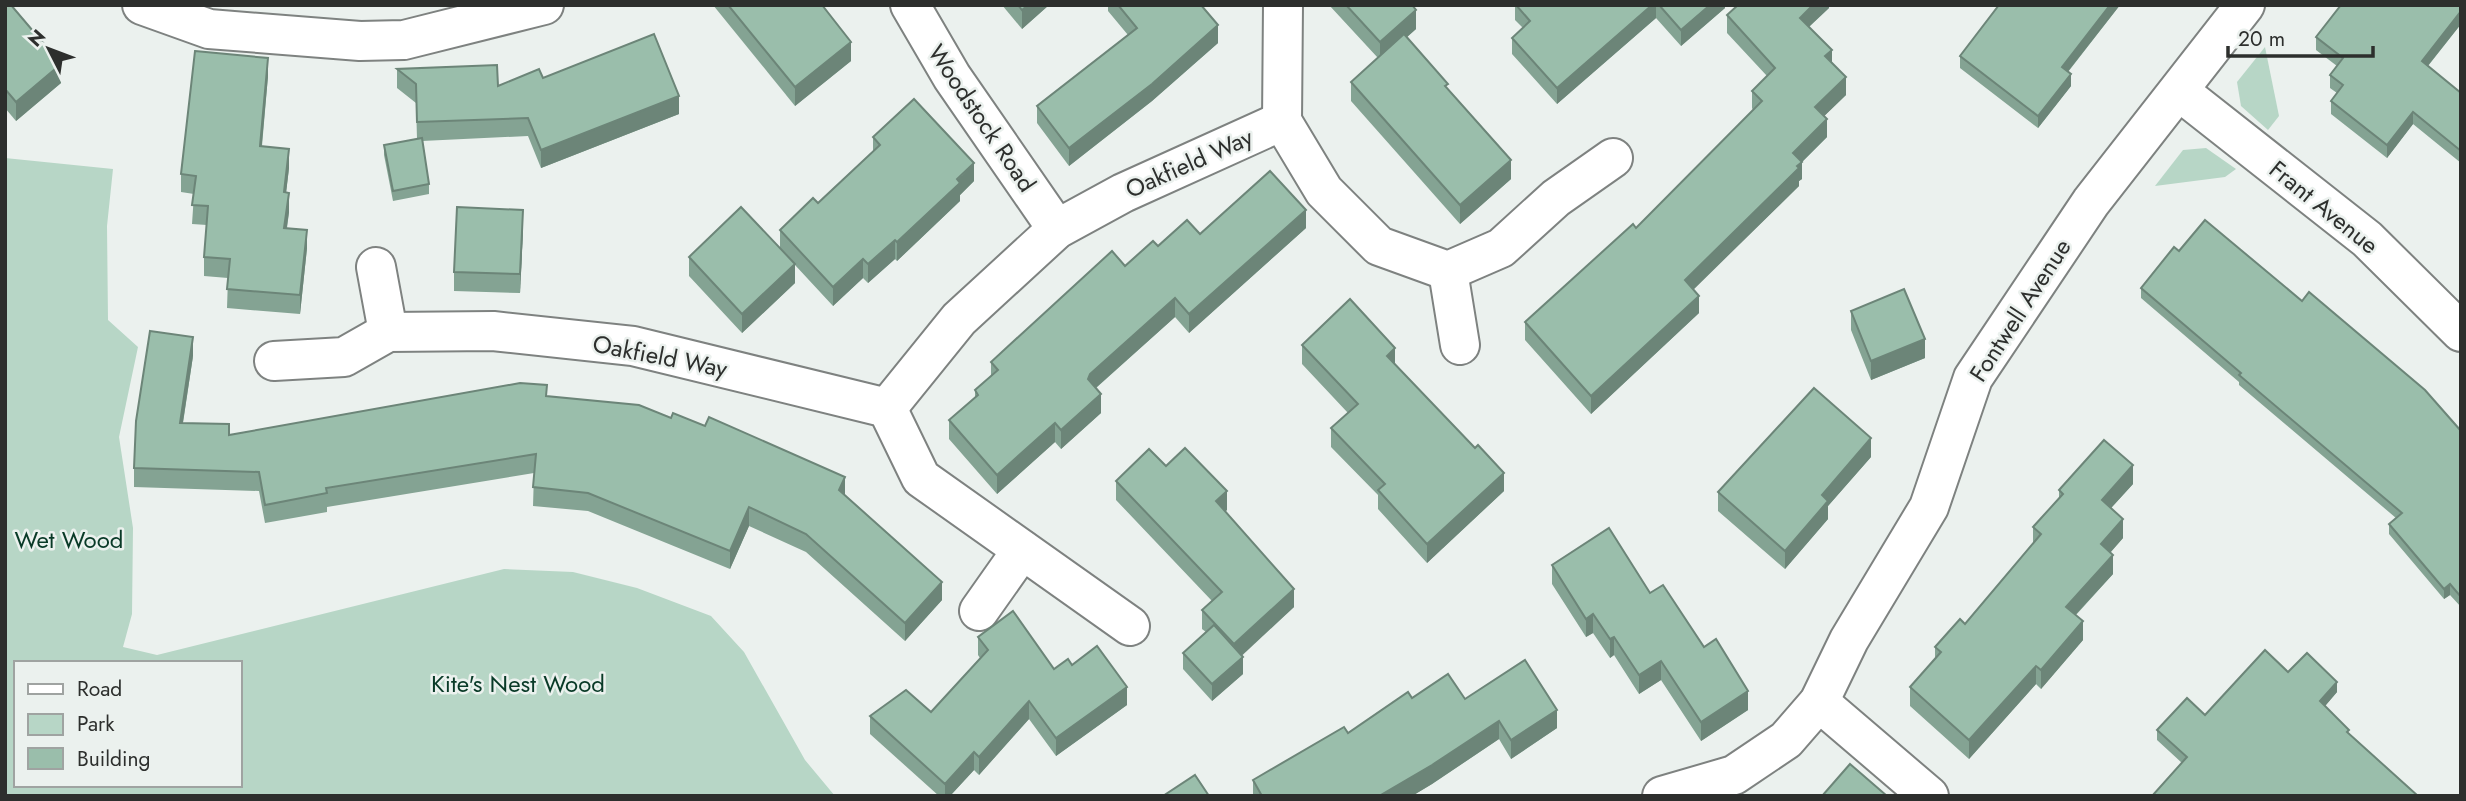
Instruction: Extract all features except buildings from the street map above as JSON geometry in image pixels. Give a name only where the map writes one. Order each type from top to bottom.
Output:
[{"type":"street","points":[[142,5],[209,29],[360,41],[404,40],[544,5]]},
{"type":"street","name":"Woodstock Road","points":[[910,5],[952,76],[1057,229]]},
{"type":"street","points":[[1283,5],[1282,121],[1324,191],[1379,246],[1448,271],[1501,248],[1556,198],[1613,158]]},
{"type":"street","name":"Fontwell Avenue","points":[[1662,796],[1734,775],[1786,740],[1819,702],[1849,640],[1929,507],[1973,378],[2091,202],[2245,5]]},
{"type":"street","name":"Frant Avenue","points":[[2179,91],[2367,239],[2461,331]]},
{"type":"street","name":"Oakfield Way","points":[[274,361],[344,357],[388,332],[493,331],[633,345],[887,408],[959,319],[1057,229],[1123,193],[1282,121]]},
{"type":"street","points":[[376,267],[388,332]]},
{"type":"street","points":[[1448,271],[1460,345]]},
{"type":"street","points":[[887,408],[921,478],[1130,626]]},
{"type":"street","points":[[979,611],[1022,550]]},
{"type":"street","points":[[1819,702],[1929,796]]},
{"type":"green space","points":[[2265,47],[2279,116],[2268,130],[2241,106],[2237,82]]},
{"type":"green space","points":[[2206,148],[2236,169],[2225,177],[2155,186],[2183,150]]},
{"type":"green space","name":"Kite's Nest Wood","points":[[5,158],[113,169],[107,226],[108,320],[138,347],[119,437],[133,528],[132,614],[123,647],[157,655],[504,569],[573,572],[637,588],[711,616],[744,652],[805,760],[835,796],[5,796]]},
{"type":"park label","name":"Wet Wood","points":[[69,539]]}]
